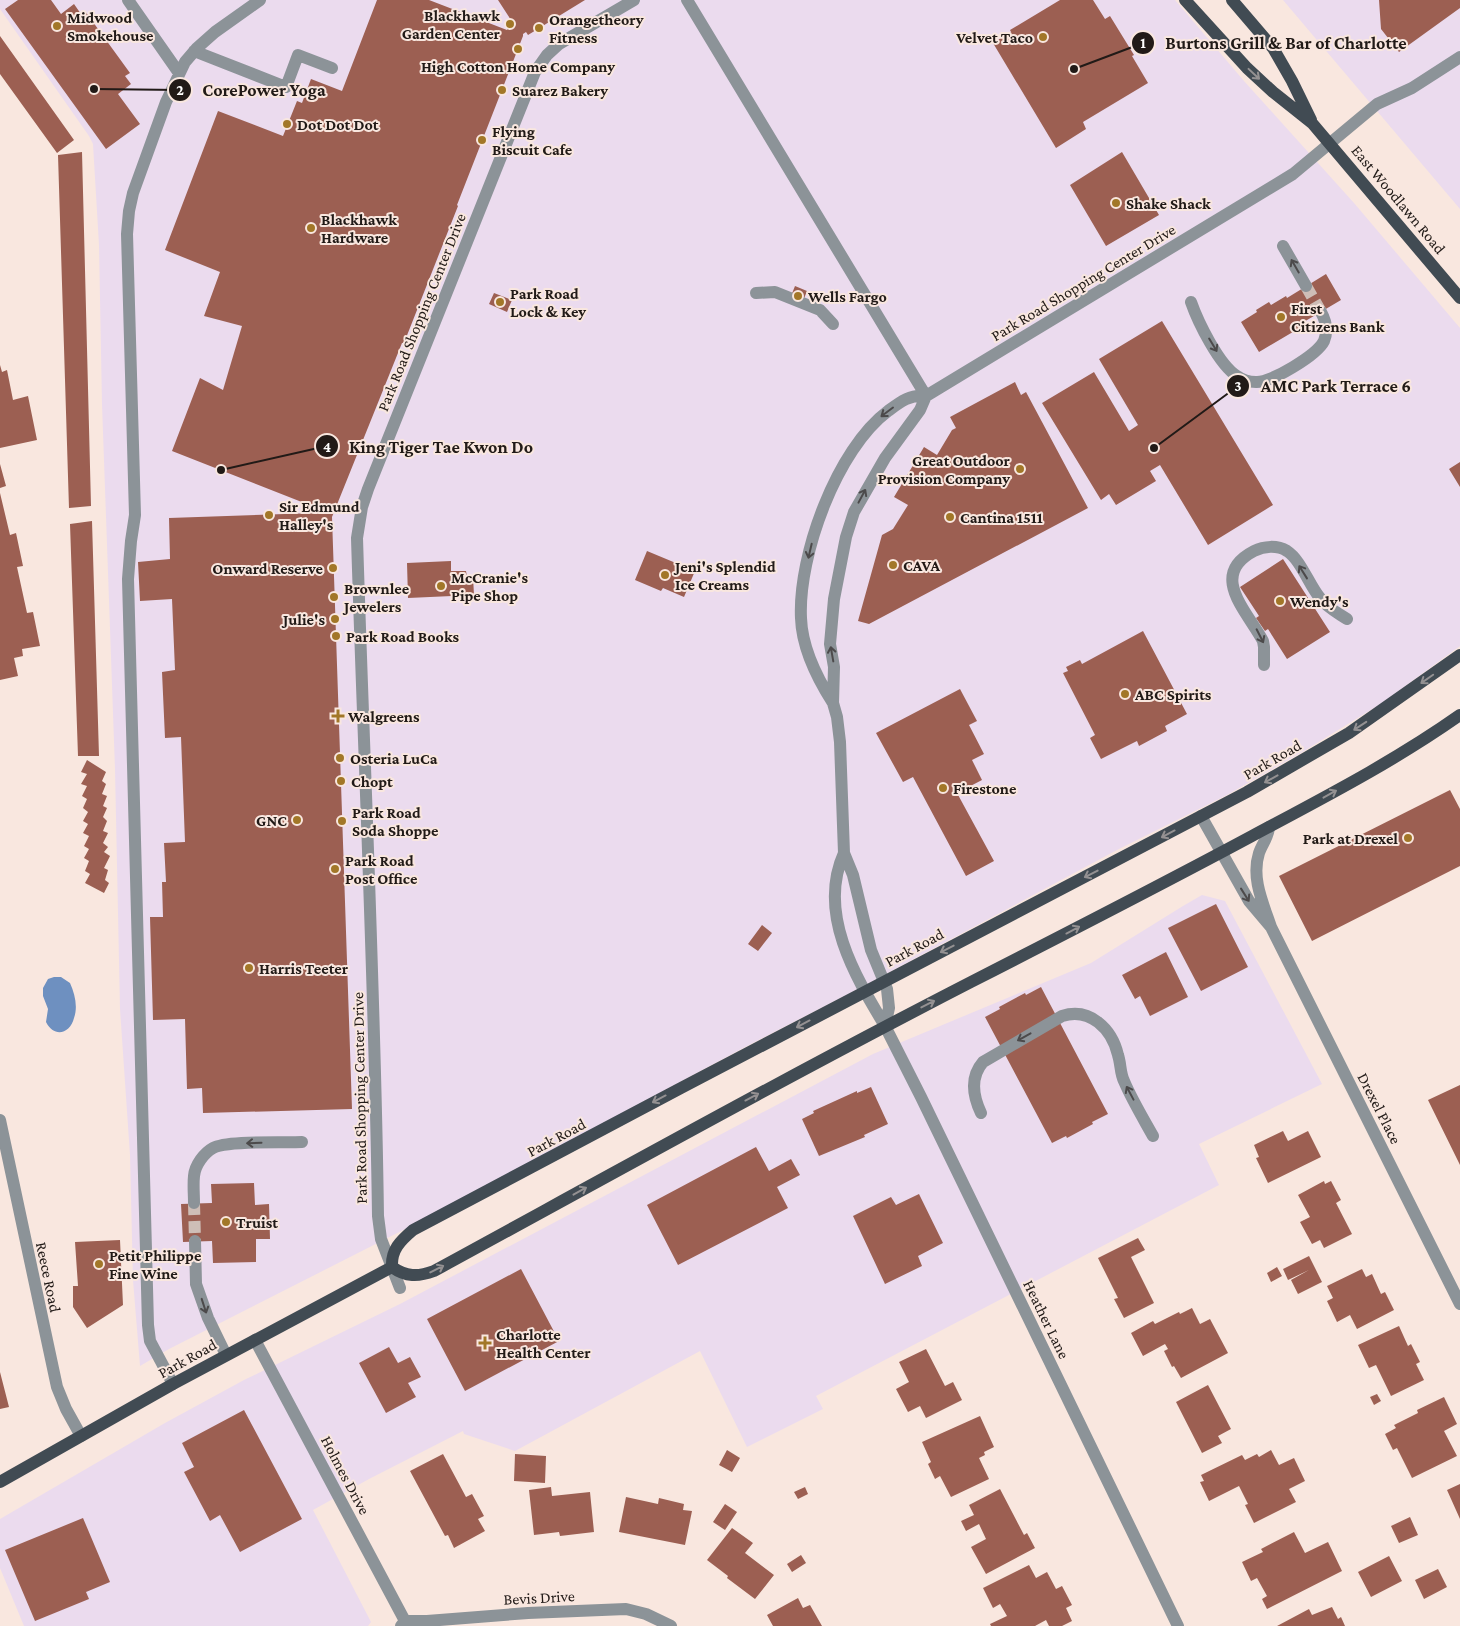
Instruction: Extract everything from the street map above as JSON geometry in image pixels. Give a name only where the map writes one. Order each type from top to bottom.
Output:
[{"type":"main road","name":"East Woodlawn Road","points":[[1185,0],[1247,68],[1273,92],[1312,122],[1460,298]]},
{"type":"main road","name":"East Woodlawn Road","points":[[1232,0],[1273,48],[1312,122]]},
{"type":"main road","name":"Park Road","points":[[0,1482],[226,1355],[392,1268],[394,1250],[399,1242],[413,1230],[1296,765],[1349,733],[1460,655]]},
{"type":"main road","points":[[392,1268],[408,1275],[418,1276],[434,1271],[684,1133],[885,1026],[1270,827],[1406,751],[1460,715]]},
{"type":"street","points":[[128,0],[179,73]]},
{"type":"street","points":[[173,1384],[150,1341],[148,1324],[128,598],[131,541],[135,515],[127,234],[133,193],[166,102],[185,62],[215,32],[260,0]]},
{"type":"street","name":"Park Road Shopping Center Drive","points":[[400,1288],[381,1239],[378,1216],[376,1065],[357,538],[360,515],[368,489],[535,72],[547,54],[559,44],[634,0]]},
{"type":"street","points":[[687,0],[926,396]]},
{"type":"street","points":[[194,51],[286,87],[298,55],[332,68]]},
{"type":"street","name":"Park Road Shopping Center Drive","points":[[833,702],[815,672],[805,645],[801,598],[804,575],[821,512],[837,478],[863,435],[880,416],[910,397],[926,396],[1293,174],[1376,104],[1412,88],[1460,57]]},
{"type":"street","points":[[1283,246],[1306,286]]},
{"type":"street","points":[[756,293],[775,292],[784,295],[820,310],[833,324]]},
{"type":"street","points":[[1191,302],[1198,321],[1225,365],[1238,377],[1256,382],[1272,379],[1317,351],[1326,334],[1325,319],[1321,312]]},
{"type":"street","name":"Park Road Shopping Center Drive","points":[[885,1026],[889,998],[871,950],[853,875],[844,853],[839,731],[833,702],[835,679],[830,633],[834,599],[846,537],[854,512],[885,458],[920,410],[926,396]]},
{"type":"street","points":[[1264,665],[1263,641],[1235,594],[1231,580],[1236,566],[1250,553],[1267,547],[1280,548],[1287,551],[1293,556],[1320,599],[1347,619]]},
{"type":"street","name":"Drexel Place","points":[[1201,816],[1249,901],[1271,927]]},
{"type":"street","name":"Drexel Place","points":[[1270,827],[1259,852],[1256,873],[1271,927],[1460,1304]]},
{"type":"street","name":"Park Road Shopping Center Drive","points":[[844,853],[836,886],[837,917],[843,946],[885,1026]]},
{"type":"street","points":[[982,1113],[975,1099],[974,1082],[976,1073],[983,1062],[1062,1016],[1082,1014],[1098,1020],[1108,1033],[1117,1050],[1124,1082],[1153,1136]]},
{"type":"street","name":"Heather Lane","points":[[885,1026],[1178,1626]]},
{"type":"street","name":"Reece Road","points":[[0,1120],[57,1387],[66,1409],[81,1436]]},
{"type":"street","points":[[194,1203],[195,1170],[203,1157],[213,1148],[233,1144],[302,1142]]},
{"type":"street","points":[[195,1241],[196,1284],[208,1318],[226,1355]]},
{"type":"street","name":"Holmes Drive","points":[[255,1340],[403,1623]]},
{"type":"street","name":"Bevis Drive","points":[[403,1623],[528,1613],[626,1609],[646,1614],[671,1626]]},
{"type":"shaded area","points":[[0,0],[1175,0],[1244,81],[1354,203],[1460,328],[1460,646],[1382,703],[1227,795],[1117,850],[417,1223],[169,1349],[140,1366],[133,1280],[130,1155],[120,1009],[115,769],[102,404],[99,245],[93,144],[0,9]]},
{"type":"shaded area","points":[[1283,0],[1460,0],[1460,209]]},
{"type":"shaded area","points":[[1202,895],[1225,901],[1322,1084],[1199,1144],[1219,1185],[816,1396],[823,1409],[747,1447],[700,1351],[515,1451],[464,1434],[463,1431],[369,1479],[313,1510],[371,1622],[368,1626],[24,1626],[0,1568],[0,1519],[165,1423],[244,1380],[400,1304],[873,1054],[1091,963]]},
{"type":"water","points":[[61,977],[70,983],[75,1001],[76,1009],[72,1023],[69,1028],[62,1032],[53,1030],[46,1022],[48,1009],[43,996],[43,988],[48,979]]},
{"type":"building","points":[[18,0],[51,0],[61,14],[74,4],[81,14],[85,11],[130,73],[125,76],[131,84],[118,94],[140,124],[106,149],[5,9]]},
{"type":"building","points":[[377,0],[429,0],[507,30],[511,20],[498,0],[585,0],[528,35],[526,32],[523,34],[404,343],[402,343],[332,517],[352,1109],[203,1113],[202,1088],[187,1089],[185,1019],[153,1020],[150,917],[163,917],[162,882],[166,882],[164,843],[185,842],[181,737],[165,738],[162,672],[175,670],[172,599],[140,601],[138,562],[170,559],[169,518],[316,513],[317,508],[172,451],[200,378],[223,390],[242,326],[204,316],[220,272],[165,250],[218,111],[283,136],[297,101],[302,103],[311,79],[342,91]]},
{"type":"building","points":[[1060,0],[1093,0],[1105,19],[1110,16],[1134,55],[1132,56],[1148,83],[1083,122],[1086,129],[1056,148],[993,43],[1011,32],[1010,30]]},
{"type":"building","points":[[1379,0],[1460,0],[1460,8],[1399,52],[1381,29]]},
{"type":"building","points":[[0,36],[74,140],[57,153],[0,74]]},
{"type":"building","points":[[82,152],[91,506],[69,508],[58,155]]},
{"type":"building","name":"Shake Shack","points":[[1122,152],[1159,215],[1106,246],[1070,185]]},
{"type":"building","name":"First Citizens Bank","points":[[1326,274],[1341,300],[1302,323],[1303,326],[1259,352],[1241,322],[1269,302],[1271,305],[1286,296],[1287,298]]},
{"type":"building","name":"Wells Fargo","points":[[795,286],[807,291],[801,306],[789,301]]},
{"type":"building","name":"Park Road Lock & Key","points":[[494,293],[512,300],[507,312],[489,304]]},
{"type":"building","points":[[1162,321],[1273,505],[1208,545],[1160,465],[1150,471],[1156,481],[1116,505],[1109,494],[1101,500],[1042,403],[1094,372],[1129,431],[1138,425],[1099,359]]},
{"type":"building","points":[[0,365],[2,372],[7,370],[13,400],[28,396],[37,440],[0,448]]},
{"type":"building","points":[[1015,382],[1021,395],[1026,392],[1088,508],[869,624],[858,621],[882,535],[893,529],[908,505],[894,497],[924,447],[937,455],[952,430],[956,428],[950,417]]},
{"type":"building","points":[[1460,462],[1460,487],[1449,469]]},
{"type":"building","points":[[0,464],[6,486],[0,488]]},
{"type":"building","points":[[0,493],[10,535],[16,533],[23,566],[17,567],[27,613],[33,612],[40,646],[22,649],[23,656],[14,658],[18,676],[0,680]]},
{"type":"building","points":[[92,521],[99,756],[78,756],[70,524]]},
{"type":"building","name":"Jeni's Splendid Ice Creams","points":[[647,551],[695,571],[684,597],[663,588],[661,591],[635,580]]},
{"type":"building","name":"Wendy's","points":[[1283,559],[1330,632],[1287,659],[1268,629],[1265,631],[1256,618],[1259,616],[1240,587]]},
{"type":"building","name":"McCranie's Pipe Shop","points":[[451,561],[451,571],[466,571],[467,577],[473,577],[474,595],[408,598],[407,563]]},
{"type":"building","name":"ABC Spirits","points":[[1143,631],[1187,714],[1165,726],[1167,731],[1139,746],[1137,741],[1101,759],[1090,738],[1095,735],[1063,673],[1068,671],[1066,667],[1080,660],[1082,664]]},
{"type":"building","name":"Firestone","points":[[960,689],[977,721],[969,725],[984,754],[972,760],[982,780],[957,793],[994,861],[966,876],[913,777],[903,782],[876,733]]},
{"type":"building","points":[[87,760],[106,772],[102,781],[106,784],[102,794],[107,796],[103,806],[107,808],[103,817],[107,821],[103,831],[108,833],[103,843],[108,847],[104,852],[110,856],[104,868],[108,870],[105,880],[109,883],[104,893],[85,883],[90,874],[85,871],[89,861],[84,858],[89,849],[84,846],[89,836],[83,833],[88,824],[83,821],[88,812],[83,808],[87,799],[82,796],[87,786],[81,784],[87,774],[81,772]]},
{"type":"building","name":"Park at Drexel","points":[[1450,790],[1460,809],[1460,866],[1312,941],[1279,876]]},
{"type":"building","points":[[1216,904],[1248,967],[1201,991],[1168,928]]},
{"type":"building","points":[[762,925],[772,933],[758,951],[748,944]]},
{"type":"building","points":[[1166,952],[1188,997],[1150,1016],[1140,996],[1135,999],[1122,975]]},
{"type":"building","points":[[1041,987],[1108,1114],[1067,1138],[1066,1136],[1052,1143],[985,1017],[1025,993],[1026,995]]},
{"type":"building","points":[[1460,1085],[1460,1165],[1428,1100]]},
{"type":"building","points":[[871,1087],[888,1124],[864,1135],[865,1137],[819,1156],[802,1119],[814,1113],[813,1111],[857,1091],[857,1093]]},
{"type":"building","points":[[1283,1131],[1288,1141],[1308,1131],[1321,1157],[1268,1183],[1256,1158],[1259,1157],[1254,1145]]},
{"type":"building","points":[[756,1147],[769,1171],[791,1159],[800,1175],[777,1187],[788,1208],[678,1265],[647,1205]]},
{"type":"building","points":[[1324,1181],[1325,1184],[1331,1181],[1341,1200],[1336,1203],[1352,1234],[1324,1248],[1320,1240],[1312,1244],[1300,1222],[1310,1217],[1298,1195]]},
{"type":"building","name":"Truist","points":[[254,1183],[255,1205],[269,1204],[270,1239],[256,1239],[256,1262],[213,1263],[212,1241],[183,1242],[181,1204],[212,1203],[211,1184]]},
{"type":"building","points":[[919,1194],[943,1243],[918,1256],[922,1266],[885,1284],[853,1216],[891,1197],[896,1205]]},
{"type":"building","points":[[1138,1238],[1145,1250],[1131,1257],[1154,1303],[1124,1318],[1114,1299],[1118,1298],[1098,1258]]},
{"type":"building","name":"Petit Philippe Fine Wine","points":[[120,1240],[123,1305],[87,1328],[73,1307],[73,1286],[78,1286],[75,1242]]},
{"type":"building","points":[[1309,1256],[1322,1282],[1298,1294],[1291,1280],[1309,1270],[1288,1280],[1283,1269]]},
{"type":"building","points":[[1277,1267],[1282,1276],[1271,1282],[1267,1273]]},
{"type":"building","points":[[521,1269],[559,1341],[465,1391],[427,1319]]},
{"type":"building","points":[[1362,1269],[1366,1277],[1372,1274],[1381,1294],[1385,1292],[1394,1310],[1357,1329],[1350,1315],[1337,1322],[1327,1301],[1333,1298],[1327,1286]]},
{"type":"building","points":[[1192,1308],[1200,1324],[1210,1319],[1228,1353],[1181,1378],[1174,1366],[1172,1367],[1164,1351],[1168,1349],[1165,1344],[1143,1356],[1131,1333],[1153,1321],[1155,1324]]},
{"type":"building","points":[[1399,1326],[1408,1346],[1411,1344],[1420,1362],[1416,1364],[1424,1380],[1391,1396],[1376,1365],[1369,1368],[1358,1345]]},
{"type":"building","points":[[389,1347],[398,1363],[410,1357],[421,1377],[408,1383],[416,1397],[386,1413],[359,1363]]},
{"type":"building","points":[[926,1349],[945,1386],[953,1382],[962,1400],[926,1418],[920,1406],[908,1412],[896,1389],[909,1382],[899,1362]]},
{"type":"building","points":[[0,1372],[9,1407],[0,1409]]},
{"type":"building","points":[[1208,1385],[1231,1429],[1218,1436],[1222,1443],[1202,1453],[1176,1402]]},
{"type":"building","points":[[1377,1394],[1381,1401],[1374,1405],[1370,1397]]},
{"type":"building","points":[[1444,1397],[1457,1424],[1444,1431],[1457,1456],[1412,1478],[1397,1448],[1393,1450],[1385,1434],[1396,1428],[1394,1425],[1418,1413],[1417,1410]]},
{"type":"building","points":[[244,1410],[302,1519],[240,1552],[220,1515],[210,1521],[184,1472],[194,1467],[182,1443]]},
{"type":"building","points":[[980,1416],[994,1447],[984,1452],[985,1455],[979,1458],[989,1479],[951,1497],[940,1476],[935,1479],[928,1464],[931,1462],[922,1442]]},
{"type":"building","points":[[727,1450],[740,1458],[732,1472],[719,1465]]},
{"type":"building","points":[[1271,1450],[1279,1465],[1294,1458],[1305,1481],[1289,1489],[1296,1502],[1254,1523],[1245,1505],[1248,1504],[1239,1486],[1209,1501],[1200,1482],[1204,1481],[1201,1475],[1242,1455],[1245,1460],[1257,1454],[1259,1457]]},
{"type":"building","points":[[443,1454],[466,1497],[472,1494],[484,1516],[478,1519],[485,1531],[454,1548],[448,1535],[445,1536],[410,1471]]},
{"type":"building","points":[[515,1454],[546,1456],[545,1483],[514,1481]]},
{"type":"building","points":[[1460,1484],[1460,1519],[1447,1490]]},
{"type":"building","points":[[551,1487],[552,1496],[590,1492],[594,1532],[560,1536],[559,1532],[534,1535],[529,1490]]},
{"type":"building","points":[[805,1487],[808,1494],[798,1499],[794,1492]]},
{"type":"building","points":[[1000,1489],[1024,1535],[1027,1533],[1035,1548],[986,1574],[971,1547],[986,1539],[979,1524],[966,1531],[961,1521],[974,1515],[969,1505]]},
{"type":"building","points":[[626,1497],[658,1504],[659,1498],[684,1504],[683,1510],[692,1511],[685,1545],[619,1532]]},
{"type":"building","points":[[725,1504],[737,1512],[725,1530],[713,1522]]},
{"type":"building","points":[[1410,1517],[1418,1535],[1399,1543],[1391,1526]]},
{"type":"building","points":[[83,1518],[110,1582],[86,1592],[89,1599],[35,1621],[5,1550]]},
{"type":"building","points":[[732,1528],[753,1543],[745,1553],[774,1575],[755,1599],[707,1560]]},
{"type":"building","points":[[1294,1532],[1305,1553],[1328,1542],[1342,1571],[1267,1609],[1262,1599],[1267,1596],[1257,1578],[1251,1581],[1242,1562],[1263,1552],[1261,1549]]},
{"type":"building","points":[[801,1555],[806,1563],[792,1572],[787,1564]]},
{"type":"building","points":[[1389,1556],[1402,1581],[1371,1597],[1358,1572]]},
{"type":"building","points":[[1029,1565],[1036,1578],[1047,1572],[1056,1589],[1062,1586],[1072,1605],[1066,1608],[1072,1621],[1062,1626],[1049,1626],[1046,1620],[1035,1626],[991,1626],[990,1624],[1007,1616],[1000,1604],[993,1608],[983,1588]]},
{"type":"building","points":[[1438,1569],[1447,1587],[1424,1599],[1415,1580]]},
{"type":"building","points":[[798,1598],[803,1608],[810,1605],[822,1626],[773,1626],[767,1615]]},
{"type":"building","points":[[1332,1607],[1338,1619],[1341,1617],[1345,1626],[1277,1626],[1309,1609],[1312,1615]]},
{"type":"tunnel","points":[[1306,286],[1321,312]]},
{"type":"tunnel","points":[[194,1203],[195,1241]]},
{"type":"place","name":"Blackhawk Garden Center","points":[[510,24]]},
{"type":"place","name":"Midwood Smokehouse","points":[[57,26]]},
{"type":"place","name":"Orangetheory Fitness","points":[[539,28]]},
{"type":"place","name":"Velvet Taco","points":[[1043,37]]},
{"type":"place","name":"High Cotton Home Company","points":[[518,49]]},
{"type":"place","name":"Burtons Grill & Bar of Charlotte","points":[[1074,69]]},
{"type":"place","name":"CorePower Yoga","points":[[94,89]]},
{"type":"place","name":"Suarez Bakery","points":[[502,90]]},
{"type":"place","name":"Dot Dot Dot","points":[[287,124]]},
{"type":"place","name":"Flying Biscuit Cafe","points":[[482,140]]},
{"type":"place","name":"Shake Shack","points":[[1116,203]]},
{"type":"place","name":"Blackhawk Hardware","points":[[311,228]]},
{"type":"place","name":"Wells Fargo","points":[[798,296]]},
{"type":"place","name":"Park Road Lock & Key","points":[[500,302]]},
{"type":"place","name":"First Citizens Bank","points":[[1281,317]]},
{"type":"place","name":"AMC Park Terrace 6","points":[[1154,448]]},
{"type":"place","name":"Great Outdoor Provision Company","points":[[1020,469]]},
{"type":"place","name":"King Tiger Tae Kwon Do","points":[[221,470]]},
{"type":"place","name":"Sir Edmund Halley's","points":[[269,515]]},
{"type":"place","name":"Cantina 1511","points":[[950,517]]},
{"type":"place","name":"CAVA","points":[[893,565]]},
{"type":"place","name":"Onward Reserve","points":[[333,568]]},
{"type":"place","name":"Jeni's Splendid Ice Creams","points":[[665,575]]},
{"type":"place","name":"McCranie's Pipe Shop","points":[[441,586]]},
{"type":"place","name":"Brownlee Jewelers","points":[[334,597]]},
{"type":"place","name":"Wendy's","points":[[1280,601]]},
{"type":"place","name":"Julie's","points":[[335,619]]},
{"type":"place","name":"Park Road Books","points":[[336,636]]},
{"type":"place","name":"ABC Spirits","points":[[1125,694]]},
{"type":"place","name":"Walgreens","points":[[338,716]]},
{"type":"place","name":"Osteria LuCa","points":[[340,758]]},
{"type":"place","name":"Chopt","points":[[341,781]]},
{"type":"place","name":"Firestone","points":[[943,788]]},
{"type":"place","name":"GNC","points":[[297,820]]},
{"type":"place","name":"Park Road Soda Shoppe","points":[[342,821]]},
{"type":"place","name":"Park at Drexel","points":[[1408,838]]},
{"type":"place","name":"Park Road Post Office","points":[[335,869]]},
{"type":"place","name":"Harris Teeter","points":[[249,968]]},
{"type":"place","name":"Truist","points":[[226,1222]]},
{"type":"place","name":"Petit Philippe Fine Wine","points":[[99,1264]]},
{"type":"place","name":"Charlotte Health Center","points":[[485,1343]]}]
